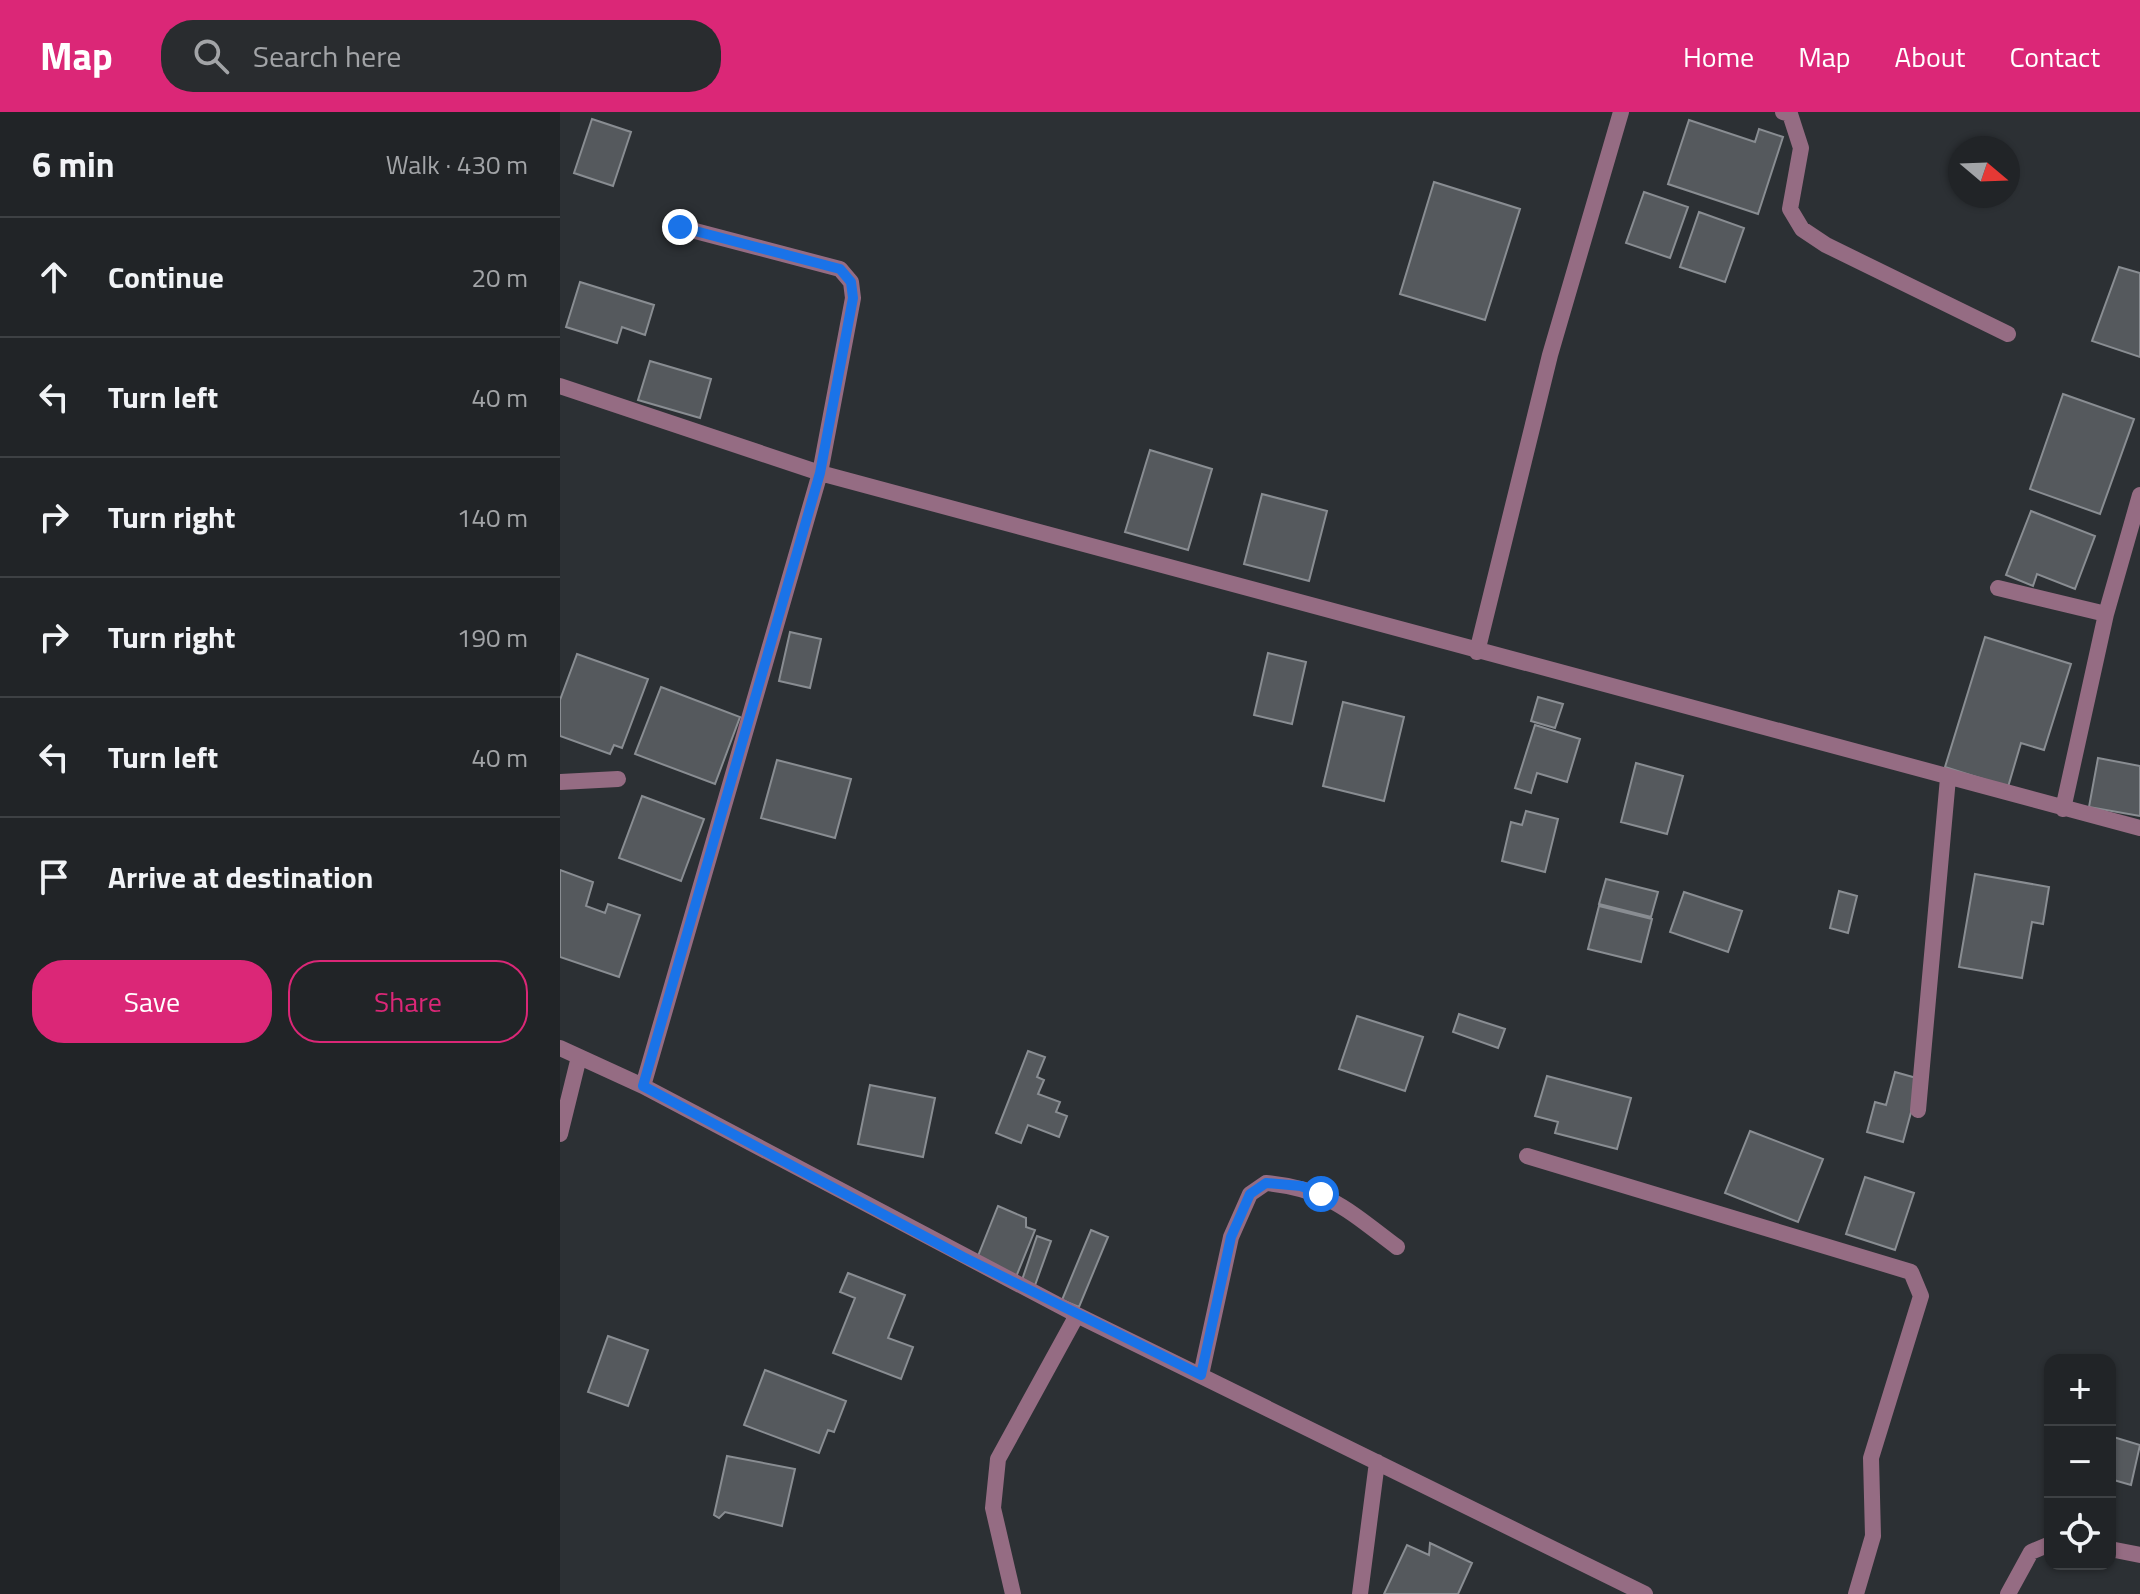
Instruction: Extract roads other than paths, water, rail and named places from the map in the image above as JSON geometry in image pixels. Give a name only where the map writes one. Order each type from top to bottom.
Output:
[{"type":"street","points":[[1477,652],[1550,355],[1621,112]]},
{"type":"street","points":[[1783,112],[1790,114],[1801,148],[1790,209],[1802,229],[1826,245],[2008,334]]},
{"type":"street","points":[[643,1086],[820,473],[853,298],[851,282],[840,269],[680,227]]},
{"type":"street","points":[[560,386],[820,473],[2140,828]]},
{"type":"street","points":[[2063,809],[2106,614],[2140,495]]},
{"type":"street","points":[[1998,588],[2106,614]]},
{"type":"street","points":[[1918,1110],[1948,778]]},
{"type":"street","points":[[560,782],[618,779]]},
{"type":"street","points":[[560,1048],[643,1086],[1077,1315],[1377,1462],[1623,1589],[1645,1594]]},
{"type":"street","points":[[560,1134],[579,1057]]},
{"type":"street","points":[[1527,1156],[1911,1272],[1921,1296],[1871,1458],[1873,1536],[1856,1594]]},
{"type":"street","points":[[1201,1375],[1231,1237],[1250,1194],[1266,1183],[1301,1186],[1334,1200],[1397,1247]]},
{"type":"street","points":[[1013,1594],[993,1508],[998,1459],[1077,1315]]},
{"type":"street","points":[[1360,1594],[1377,1462]]},
{"type":"street","points":[[2008,1594],[2031,1552],[2044,1547]]},
{"type":"street","points":[[2116,1550],[2140,1555]]}]
